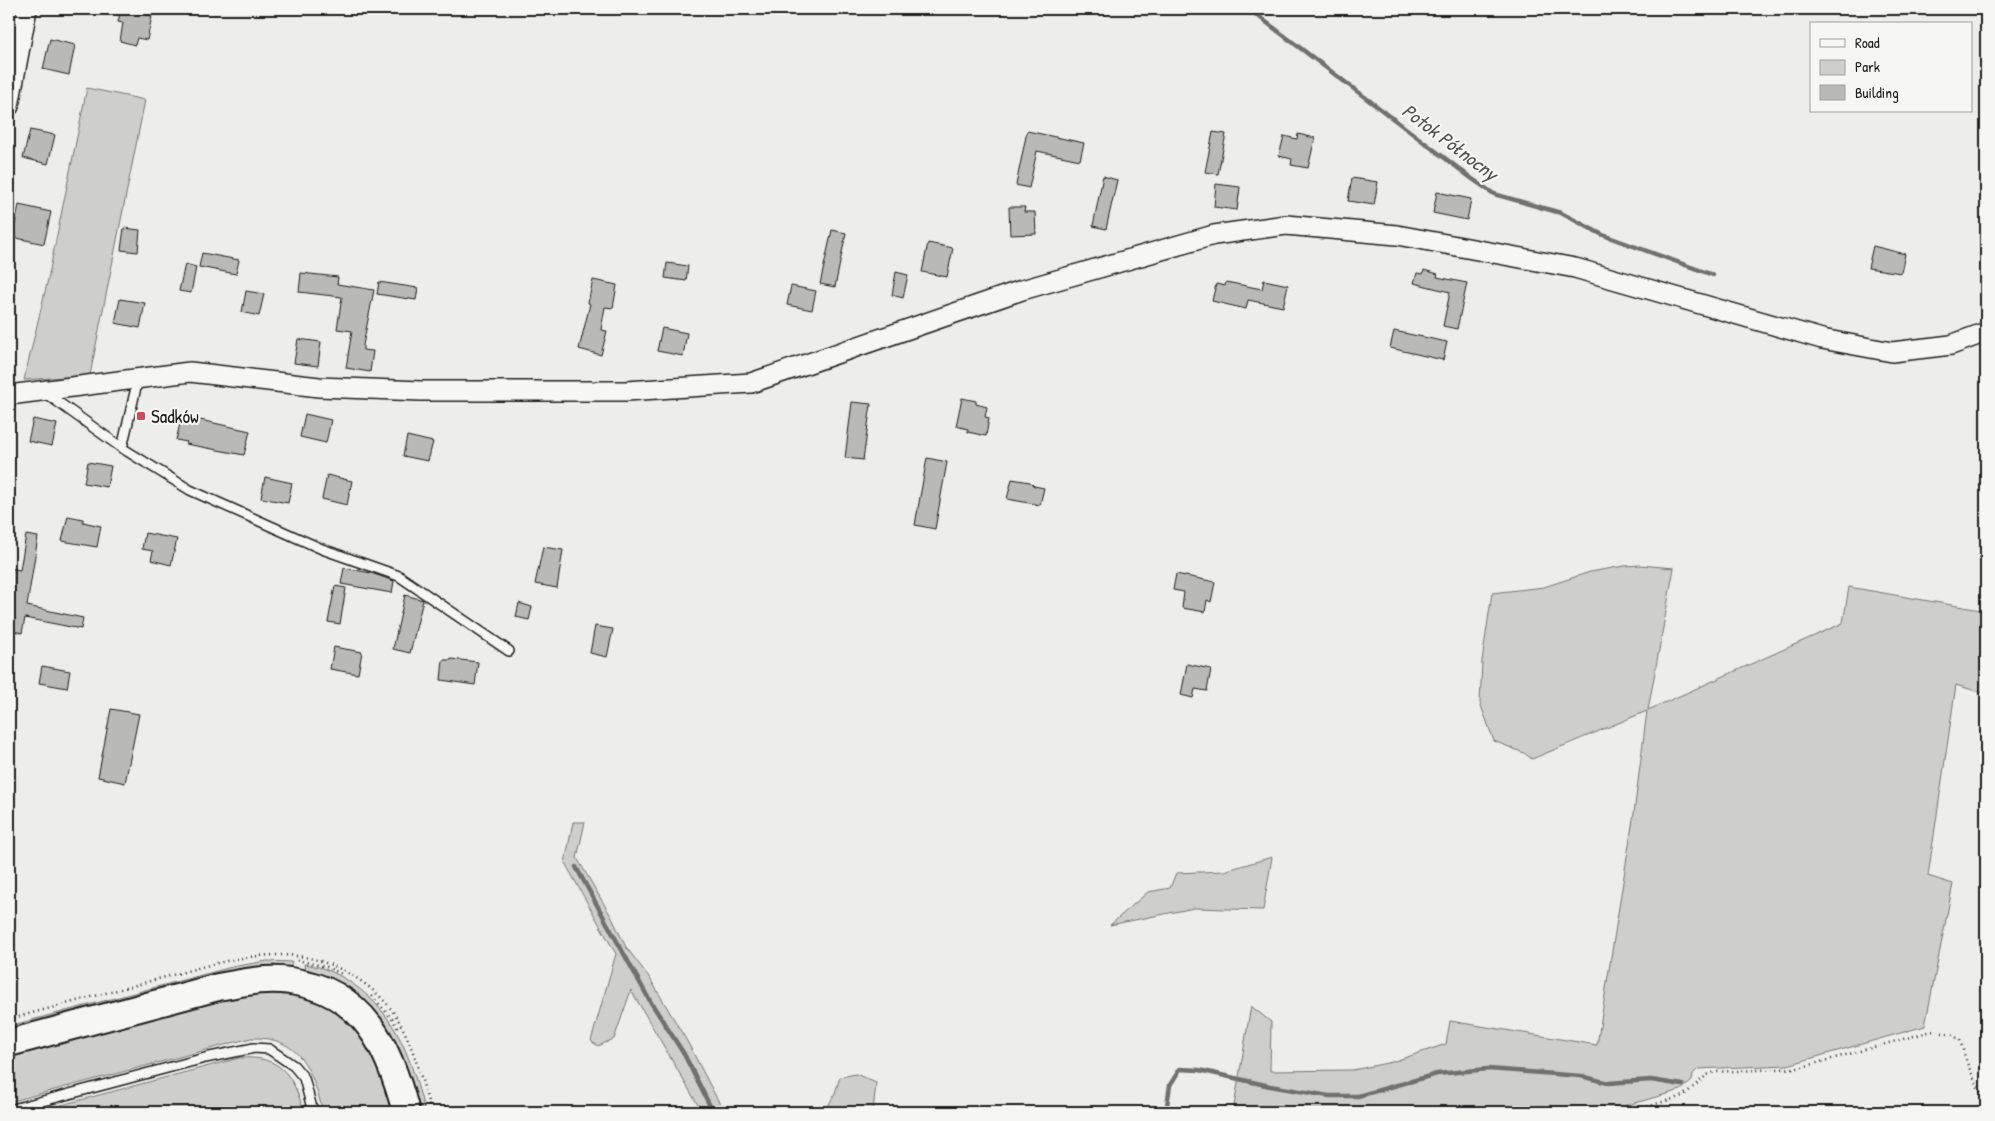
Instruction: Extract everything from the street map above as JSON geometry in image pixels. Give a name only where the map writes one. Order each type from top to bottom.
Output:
[{"type":"street","points":[[9,106],[27,9]]},
{"type":"street","points":[[9,395],[190,372],[319,387],[421,391],[626,391],[751,383],[1022,290],[1214,235],[1286,225],[1397,235],[1574,268],[1822,339],[1892,352],[1951,345],[1986,332]]},
{"type":"street","points":[[9,1043],[218,987],[253,980],[289,980],[318,986],[352,1005],[370,1026],[389,1058],[406,1112]]},
{"type":"lane","points":[[122,448],[138,379]]},
{"type":"lane","points":[[44,392],[122,448],[190,490],[322,549],[399,576],[509,651]]},
{"type":"lane","points":[[9,1110],[205,1058],[254,1048],[269,1049],[294,1066],[304,1078],[313,1112]]},
{"type":"path","points":[[1628,1112],[1683,1096],[1702,1079],[1715,1072],[1800,1068],[1932,1031],[1953,1035],[1960,1040],[1967,1063],[1982,1096],[1986,1100]]},
{"type":"green space","points":[[87,88],[145,100],[90,375],[24,380],[48,279]]},
{"type":"green space","points":[[1640,565],[1674,568],[1648,710],[1843,623],[1849,587],[1986,611],[1986,694],[1956,685],[1928,876],[1953,884],[1925,1026],[1788,1065],[1698,1069],[1693,1074],[1692,1081],[1681,1090],[1603,1112],[1233,1112],[1251,1006],[1271,1022],[1270,1071],[1353,1070],[1392,1062],[1446,1044],[1450,1021],[1597,1045],[1634,813],[1647,711],[1532,759],[1524,753],[1494,741],[1480,703],[1482,661],[1492,593],[1544,587],[1590,572]]},
{"type":"green space","points":[[573,822],[585,822],[577,858],[611,916],[626,947],[649,977],[688,1043],[724,1112],[702,1112],[631,990],[614,1039],[598,1046],[591,1041],[616,954],[565,863]]},
{"type":"green space","points":[[1272,857],[1263,910],[1194,908],[1110,925],[1148,892],[1170,888],[1176,873],[1224,871]]},
{"type":"green space","points":[[267,961],[292,962],[290,968],[9,1034],[9,1026],[232,967]]},
{"type":"green space","points":[[304,964],[330,971],[342,977],[369,997],[382,1011],[392,1025],[408,1057],[425,1112],[416,1112],[398,1055],[305,973]]},
{"type":"green space","points":[[271,989],[325,1001],[362,1032],[397,1112],[323,1112],[309,1070],[302,1059],[282,1043],[268,1039],[251,1038],[9,1102],[9,1052],[208,999]]},
{"type":"green space","points":[[239,1058],[266,1060],[284,1070],[295,1088],[304,1112],[35,1112]]},
{"type":"green space","points":[[856,1074],[876,1083],[873,1112],[825,1112],[835,1093],[840,1077]]},
{"type":"building","points":[[121,9],[140,10],[139,13],[152,16],[147,40],[137,38],[135,45],[120,41],[123,23],[118,22]]},
{"type":"building","points":[[50,39],[75,45],[69,75],[43,69]]},
{"type":"building","points":[[30,130],[55,135],[48,164],[23,158]]},
{"type":"building","points":[[1027,131],[1084,143],[1080,160],[1037,151],[1029,188],[1016,185]]},
{"type":"building","points":[[1213,132],[1226,134],[1218,174],[1205,172]]},
{"type":"building","points":[[1298,134],[1315,138],[1308,168],[1291,165],[1292,159],[1279,156],[1284,136],[1297,139]]},
{"type":"building","points":[[1103,176],[1117,180],[1106,229],[1093,226]]},
{"type":"building","points":[[1352,178],[1378,182],[1374,205],[1348,201]]},
{"type":"building","points":[[1216,184],[1240,187],[1237,210],[1214,207]]},
{"type":"building","points":[[1437,192],[1471,199],[1467,220],[1433,213]]},
{"type":"building","points":[[19,205],[51,212],[44,244],[12,237]]},
{"type":"building","points":[[1009,207],[1025,207],[1024,212],[1035,212],[1036,234],[1010,235]]},
{"type":"building","points":[[124,228],[140,230],[138,252],[121,250]]},
{"type":"building","points":[[832,230],[846,233],[835,287],[820,284]]},
{"type":"building","points":[[928,243],[953,248],[947,277],[922,272]]},
{"type":"building","points":[[1873,246],[1905,254],[1901,273],[1868,268]]},
{"type":"building","points":[[202,253],[239,260],[236,274],[199,267]]},
{"type":"building","points":[[667,263],[688,266],[686,281],[665,278]]},
{"type":"building","points":[[185,264],[196,267],[191,293],[179,291]]},
{"type":"building","points":[[1424,270],[1438,274],[1437,277],[1467,283],[1457,329],[1443,326],[1450,292],[1414,283],[1417,273],[1423,274]]},
{"type":"building","points":[[896,272],[908,275],[903,298],[892,295]]},
{"type":"building","points":[[301,273],[338,277],[337,284],[374,290],[363,345],[363,350],[373,351],[370,372],[346,368],[352,331],[337,329],[342,297],[299,292]]},
{"type":"building","points":[[593,280],[617,285],[613,308],[605,307],[601,330],[607,331],[601,355],[579,349],[590,304],[588,303]]},
{"type":"building","points":[[1264,280],[1288,285],[1283,307],[1248,300],[1246,309],[1212,301],[1216,284],[1225,286],[1226,282],[1262,289]]},
{"type":"building","points":[[379,282],[418,288],[416,300],[377,294]]},
{"type":"building","points":[[791,286],[816,291],[812,310],[787,305]]},
{"type":"building","points":[[246,291],[264,294],[259,316],[242,312]]},
{"type":"building","points":[[120,299],[145,303],[140,328],[115,323]]},
{"type":"building","points":[[662,328],[687,333],[683,356],[657,351]]},
{"type":"building","points":[[1394,331],[1447,342],[1443,360],[1390,348]]},
{"type":"building","points":[[298,339],[321,342],[318,366],[294,363]]},
{"type":"building","points":[[962,398],[976,401],[976,404],[987,407],[985,417],[989,418],[986,436],[968,432],[968,429],[956,426]]},
{"type":"building","points":[[852,402],[871,404],[863,460],[845,458]]},
{"type":"building","points":[[305,414],[331,420],[326,443],[300,437]]},
{"type":"building","points":[[182,416],[250,431],[244,455],[186,444],[187,442],[176,440]]},
{"type":"building","points":[[33,419],[57,424],[52,446],[28,441]]},
{"type":"building","points":[[407,436],[433,442],[428,461],[403,456]]},
{"type":"building","points":[[927,458],[947,462],[935,529],[915,525]]},
{"type":"building","points":[[88,462],[111,466],[107,487],[84,483]]},
{"type":"building","points":[[327,475],[352,481],[347,505],[322,499]]},
{"type":"building","points":[[265,477],[292,483],[288,503],[261,498]]},
{"type":"building","points":[[1012,479],[1030,482],[1034,486],[1044,488],[1040,505],[1007,499]]},
{"type":"building","points":[[68,516],[101,526],[97,547],[62,541]]},
{"type":"building","points":[[145,533],[177,539],[171,565],[151,560],[153,551],[142,549]]},
{"type":"building","points":[[26,535],[38,537],[27,606],[83,618],[81,629],[25,618],[22,633],[9,630],[9,568],[20,570]]},
{"type":"building","points":[[543,547],[563,550],[557,588],[535,584]]},
{"type":"building","points":[[344,568],[371,573],[394,581],[392,593],[341,584]]},
{"type":"building","points":[[1176,574],[1215,582],[1211,602],[1207,600],[1205,612],[1182,608],[1184,592],[1173,590]]},
{"type":"building","points":[[335,586],[346,588],[340,624],[328,622]]},
{"type":"building","points":[[405,595],[423,600],[410,653],[393,649]]},
{"type":"building","points":[[519,603],[532,607],[529,620],[516,617]]},
{"type":"building","points":[[595,626],[613,629],[607,657],[590,653]]},
{"type":"building","points":[[334,647],[362,652],[358,674],[330,669]]},
{"type":"building","points":[[443,660],[478,662],[475,685],[441,680]]},
{"type":"building","points":[[1187,664],[1211,669],[1207,691],[1195,689],[1193,698],[1181,695]]},
{"type":"building","points":[[42,666],[70,671],[67,688],[39,683]]},
{"type":"building","points":[[111,709],[139,714],[125,783],[98,777]]},
{"type":"waterway","name":"Potok Północny","points":[[1249,9],[1494,194],[1561,213],[1603,235],[1713,275]]},
{"type":"waterway","points":[[576,867],[650,1001],[684,1054],[713,1112]]},
{"type":"waterway","points":[[1166,1112],[1170,1085],[1180,1069],[1199,1070],[1270,1086],[1329,1096],[1358,1096],[1437,1074],[1488,1069],[1581,1076],[1608,1083],[1651,1080],[1683,1085]]},
{"type":"place","name":"Sadków","points":[[141,416]]}]
